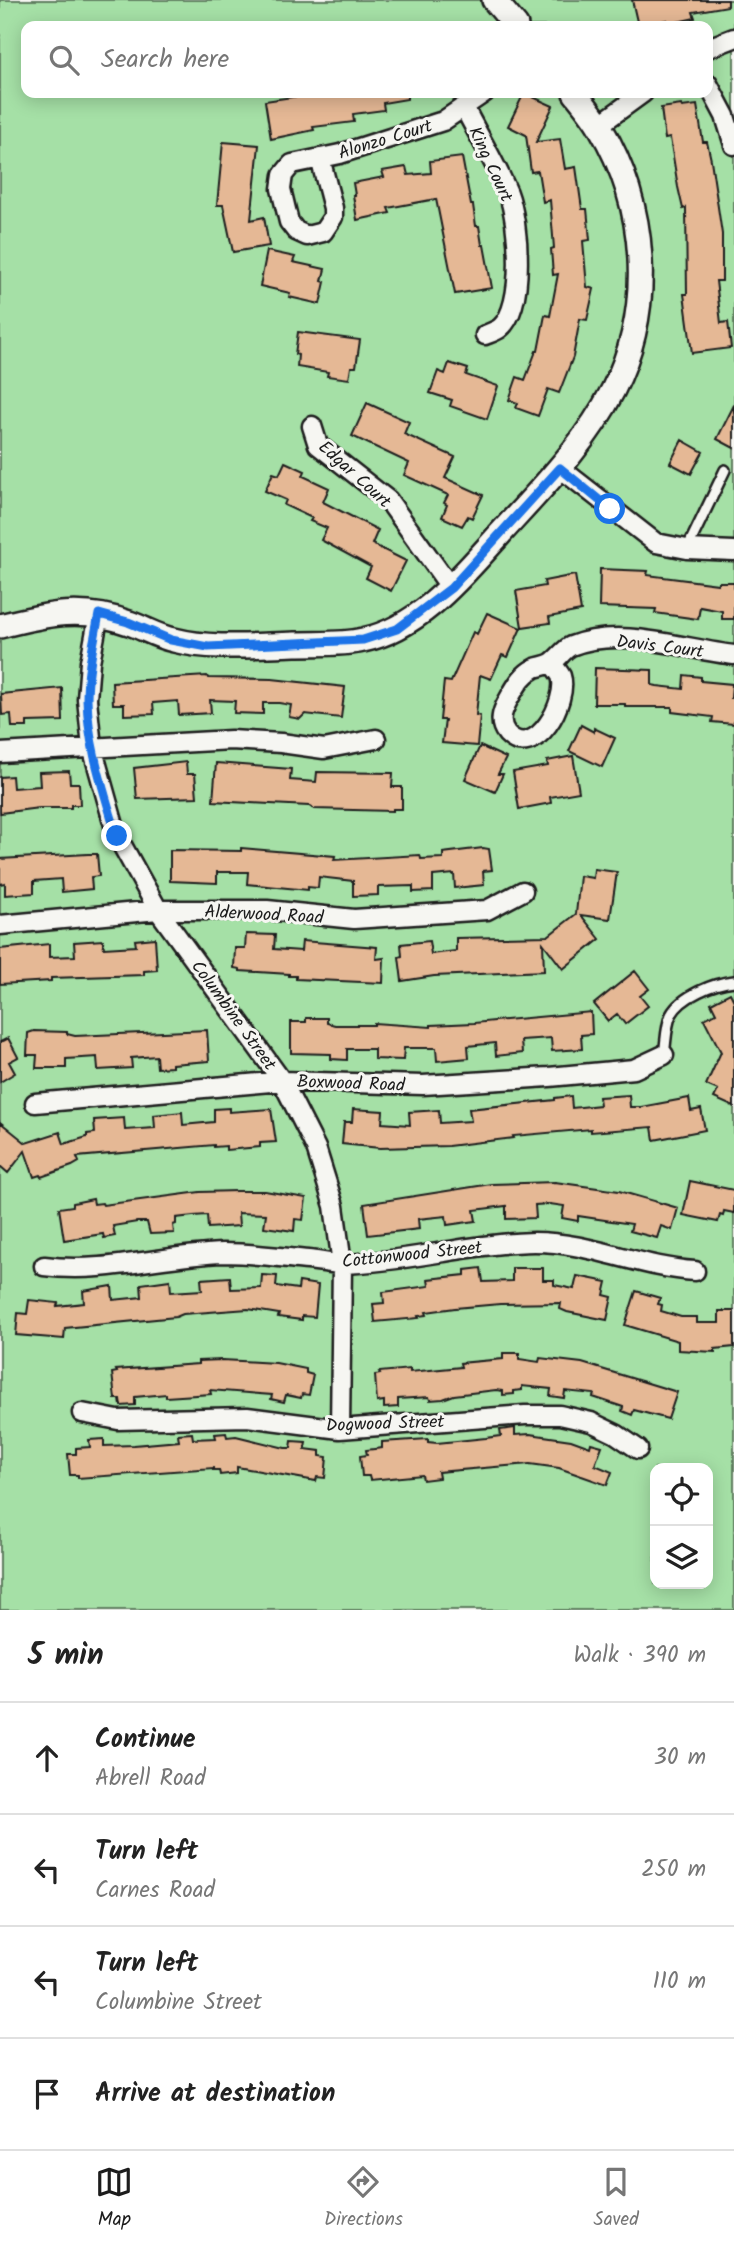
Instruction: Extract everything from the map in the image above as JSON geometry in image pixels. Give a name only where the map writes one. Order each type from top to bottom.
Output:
[{"type":"street","points":[[494,0],[512,21]]},
{"type":"street","points":[[713,46],[734,38]]},
{"type":"street","points":[[713,93],[725,116],[734,145]]},
{"type":"street","name":"Alonzo Court","points":[[320,158],[443,121],[477,98]]},
{"type":"street","points":[[0,626],[45,615],[73,612],[99,614],[128,622],[171,640],[208,647],[363,640],[397,629],[451,588],[560,468],[612,391],[628,355],[639,312],[641,251],[629,190],[615,153],[579,98]]},
{"type":"street","points":[[599,125],[636,98]]},
{"type":"street","name":"King Court","points":[[464,107],[508,195],[516,232],[518,271],[513,306],[501,327],[485,335]]},
{"type":"street","name":"Edgar Court","points":[[312,426],[318,445],[388,500],[451,588]]},
{"type":"street","points":[[560,468],[656,542],[687,549],[734,551]]},
{"type":"street","name":"Columbine Street","points":[[99,614],[90,662],[87,699],[92,747],[117,836],[158,910],[282,1081],[316,1148],[334,1206],[342,1264],[341,1429]]},
{"type":"street","name":"Davis Court","points":[[552,663],[568,647],[591,640],[643,641],[734,655]]},
{"type":"street","points":[[0,753],[231,740],[324,749],[376,740]]},
{"type":"street","name":"Alderwood Road","points":[[0,925],[158,910],[267,910],[354,919],[487,910],[523,891]]},
{"type":"street","name":"Boxwood Road","points":[[35,1103],[282,1081],[423,1085],[478,1082],[634,1069],[664,1055]]},
{"type":"street","name":"Cottonwood Street","points":[[44,1266],[69,1269],[222,1253],[259,1254],[342,1264],[534,1242],[573,1245],[677,1270],[695,1270]]},
{"type":"street","name":"Dogwood Street","points":[[82,1413],[118,1420],[247,1417],[341,1429],[525,1415],[560,1415],[591,1422],[617,1434],[638,1449]]},
{"type":"lane","points":[[687,549],[725,470]]},
{"type":"lane","points":[[664,1055],[671,1015],[689,997],[715,983],[734,981]]},
{"type":"green space","points":[[0,0],[734,0],[734,1610],[0,1610]]},
{"type":"building","points":[[632,0],[728,0],[728,6],[693,12],[695,18],[682,21],[637,21]]},
{"type":"building","points":[[285,98],[407,98],[383,103],[384,110],[353,114],[354,122],[313,127],[314,130],[271,139],[265,101]]},
{"type":"building","points":[[522,98],[535,98],[553,106],[536,142],[560,139],[565,169],[576,167],[582,209],[587,209],[590,240],[583,241],[587,287],[594,289],[587,320],[580,319],[573,357],[559,393],[548,389],[538,416],[516,408],[518,403],[509,400],[517,377],[525,380],[538,351],[545,315],[550,316],[558,274],[553,275],[550,200],[543,202],[538,171],[531,172],[526,135],[508,126]]},
{"type":"building","points":[[697,105],[703,142],[707,142],[711,160],[722,234],[722,281],[716,281],[721,323],[728,322],[731,348],[692,353],[684,294],[687,294],[686,208],[683,209],[670,138],[665,139],[661,108]]},
{"type":"building","points":[[223,142],[259,145],[251,220],[264,217],[269,246],[233,252],[223,205],[217,205]]},
{"type":"building","points":[[462,157],[492,288],[455,294],[436,199],[388,208],[390,213],[357,220],[353,183],[384,177],[382,171],[406,167],[408,175],[431,173],[430,161]]},
{"type":"building","points":[[267,251],[295,257],[293,262],[325,269],[320,304],[289,297],[290,293],[260,286]]},
{"type":"building","points":[[298,332],[360,340],[356,367],[351,367],[349,379],[297,367],[298,355],[295,354]]},
{"type":"building","points":[[449,363],[468,369],[466,375],[498,386],[487,419],[450,406],[452,400],[430,393],[438,371],[445,374]]},
{"type":"building","points":[[367,403],[409,422],[404,434],[455,457],[445,478],[483,495],[472,518],[468,516],[462,526],[442,517],[448,495],[404,475],[409,463],[352,436]]},
{"type":"building","points":[[734,405],[734,448],[717,439]]},
{"type":"building","points":[[682,440],[703,452],[691,474],[670,463]]},
{"type":"building","points":[[285,462],[305,471],[303,476],[329,488],[323,502],[378,530],[372,544],[406,561],[391,591],[366,578],[371,567],[321,540],[327,528],[284,505],[286,500],[265,491],[273,473],[279,475]]},
{"type":"building","points":[[600,569],[648,571],[647,575],[718,584],[734,582],[734,619],[722,619],[722,611],[700,607],[698,619],[655,613],[656,609],[599,607]]},
{"type":"building","points":[[575,575],[581,611],[549,617],[550,623],[522,627],[516,591],[545,586],[544,581]]},
{"type":"building","points":[[487,613],[521,628],[508,657],[502,655],[491,679],[480,675],[476,715],[480,716],[477,746],[442,743],[445,720],[440,720],[444,681],[451,682],[473,632],[477,634]]},
{"type":"building","points":[[595,668],[652,670],[652,685],[657,686],[683,689],[684,675],[701,677],[701,681],[732,684],[734,724],[712,722],[713,717],[672,712],[672,707],[594,704]]},
{"type":"building","points":[[207,676],[272,679],[345,687],[341,718],[305,714],[300,719],[289,717],[291,705],[279,703],[263,703],[263,714],[234,713],[235,701],[210,700],[211,713],[179,715],[178,701],[153,703],[154,714],[124,715],[124,704],[113,704],[112,682]]},
{"type":"building","points":[[62,688],[63,721],[27,722],[27,727],[12,727],[11,714],[2,715],[1,694]]},
{"type":"building","points":[[581,725],[615,738],[602,767],[569,751]]},
{"type":"building","points":[[480,746],[506,758],[498,774],[503,774],[495,792],[465,779]]},
{"type":"building","points":[[573,756],[579,792],[550,797],[551,803],[519,809],[513,772],[548,766],[547,761]]},
{"type":"building","points":[[186,762],[187,774],[195,774],[197,797],[137,799],[134,768]]},
{"type":"building","points":[[216,763],[291,769],[290,780],[316,782],[317,772],[393,773],[392,787],[402,787],[402,809],[314,809],[309,806],[213,801]]},
{"type":"building","points":[[69,771],[70,783],[79,783],[80,805],[0,813],[0,777],[12,776],[13,788],[40,786],[39,772]]},
{"type":"building","points":[[241,848],[335,856],[334,860],[420,855],[421,859],[443,858],[443,853],[483,848],[489,849],[492,870],[483,871],[484,885],[455,888],[454,874],[433,876],[433,891],[413,892],[413,886],[378,887],[378,895],[353,896],[353,881],[319,877],[318,888],[308,887],[308,890],[247,884],[248,872],[217,872],[217,883],[170,881],[170,850],[241,851]]},
{"type":"building","points":[[97,854],[99,876],[91,877],[92,889],[62,892],[61,879],[34,881],[34,893],[5,895],[5,883],[0,884],[0,859]]},
{"type":"building","points":[[594,869],[617,872],[610,919],[581,915],[600,939],[563,969],[543,943],[544,971],[434,976],[402,981],[399,957],[402,956],[401,944],[429,941],[431,954],[456,951],[456,938],[548,936],[576,914],[580,876],[593,878]]},
{"type":"building","points":[[246,934],[275,935],[274,949],[301,951],[302,941],[377,947],[376,959],[384,958],[383,983],[296,979],[296,976],[289,974],[240,971],[234,968],[235,948],[245,948]]},
{"type":"building","points":[[155,938],[157,970],[144,971],[144,975],[51,978],[51,981],[0,984],[0,949],[49,944],[49,957],[75,956],[74,942],[103,940],[104,948],[136,946],[135,940]]},
{"type":"building","points":[[635,971],[649,989],[640,996],[648,1006],[625,1024],[617,1014],[608,1021],[594,1004]]},
{"type":"building","points":[[730,993],[734,1001],[734,1107],[714,1098],[718,1090],[706,1085],[721,1052],[704,1019],[716,1013],[711,1003]]},
{"type":"building","points":[[591,1012],[592,1034],[581,1035],[582,1049],[552,1051],[551,1038],[521,1040],[522,1053],[496,1056],[495,1043],[468,1046],[469,1058],[437,1061],[436,1048],[404,1048],[403,1060],[374,1059],[374,1049],[347,1049],[347,1060],[331,1059],[331,1054],[291,1053],[291,1022],[306,1022],[306,1018],[327,1018],[327,1023],[335,1025],[374,1023],[431,1027]]},
{"type":"building","points":[[207,1030],[209,1061],[172,1064],[172,1067],[157,1068],[156,1056],[131,1058],[132,1068],[98,1070],[97,1057],[66,1059],[66,1068],[36,1068],[37,1055],[27,1055],[28,1033],[34,1031],[67,1032],[75,1036]]},
{"type":"building","points":[[8,1038],[18,1057],[9,1062],[15,1073],[0,1082],[0,1042]]},
{"type":"building","points":[[629,1095],[630,1107],[689,1098],[691,1111],[701,1109],[705,1130],[654,1140],[652,1127],[513,1136],[514,1138],[448,1146],[380,1148],[342,1144],[344,1122],[352,1122],[353,1109],[383,1111],[382,1123],[410,1125],[409,1112],[439,1110],[440,1123],[471,1121],[469,1109],[571,1096],[572,1108],[600,1105],[599,1097]]},
{"type":"building","points":[[229,1108],[229,1112],[271,1109],[276,1142],[260,1143],[260,1147],[226,1150],[226,1146],[214,1145],[77,1157],[79,1162],[72,1166],[41,1177],[34,1177],[25,1151],[8,1173],[0,1166],[0,1122],[26,1143],[60,1132],[64,1144],[95,1133],[94,1120],[124,1118],[125,1130],[155,1128],[154,1115],[182,1112],[183,1125],[214,1122],[214,1109]]},
{"type":"building","points":[[690,1181],[734,1190],[734,1213],[724,1211],[718,1222],[683,1215]]},
{"type":"building","points":[[555,1182],[619,1191],[678,1208],[672,1230],[661,1226],[657,1238],[630,1231],[632,1224],[578,1216],[578,1221],[562,1218],[564,1206],[550,1204],[535,1205],[536,1218],[506,1219],[506,1206],[474,1210],[476,1221],[447,1225],[446,1216],[418,1219],[419,1229],[368,1235],[364,1204],[491,1184]]},
{"type":"building","points":[[265,1191],[306,1198],[303,1220],[295,1219],[294,1231],[264,1227],[266,1214],[238,1213],[239,1226],[208,1228],[207,1215],[193,1216],[176,1218],[174,1233],[150,1234],[147,1222],[137,1222],[113,1226],[115,1236],[104,1238],[103,1234],[64,1240],[59,1208],[73,1206],[73,1203],[93,1199],[94,1204],[103,1205],[200,1192]]},
{"type":"building","points":[[481,1268],[483,1282],[512,1281],[512,1268],[543,1268],[543,1280],[554,1280],[554,1285],[574,1289],[577,1276],[607,1282],[604,1295],[612,1297],[607,1320],[567,1312],[560,1309],[561,1303],[455,1308],[426,1312],[427,1315],[418,1316],[419,1318],[375,1322],[373,1304],[384,1303],[383,1292],[429,1286],[428,1279],[465,1275],[465,1270]]},
{"type":"building","points":[[262,1275],[277,1276],[276,1286],[298,1289],[299,1282],[318,1285],[315,1317],[302,1316],[302,1320],[248,1309],[65,1328],[64,1339],[16,1335],[18,1313],[27,1314],[29,1300],[58,1303],[57,1306],[84,1303],[83,1291],[112,1286],[113,1300],[142,1297],[141,1284],[170,1280],[171,1292],[202,1290],[201,1279],[230,1277],[231,1289],[261,1288]]},
{"type":"building","points":[[636,1291],[660,1298],[658,1304],[662,1305],[661,1311],[681,1317],[697,1317],[697,1323],[719,1323],[719,1311],[734,1311],[734,1347],[715,1349],[715,1352],[678,1350],[678,1341],[625,1325]]},
{"type":"building","points":[[503,1353],[519,1353],[519,1359],[539,1362],[540,1358],[582,1363],[677,1392],[668,1419],[634,1410],[632,1415],[622,1411],[623,1407],[593,1397],[594,1394],[565,1391],[564,1398],[550,1396],[551,1389],[522,1386],[522,1390],[514,1391],[514,1394],[503,1395],[503,1391],[496,1390],[454,1395],[443,1399],[398,1399],[398,1407],[384,1408],[384,1401],[377,1402],[375,1375],[380,1374],[379,1372],[461,1367],[460,1363],[503,1359]]},
{"type":"building","points":[[222,1360],[276,1363],[306,1369],[306,1373],[313,1375],[309,1395],[302,1394],[301,1398],[286,1395],[284,1402],[271,1399],[272,1395],[210,1390],[211,1394],[135,1397],[135,1405],[121,1406],[120,1399],[115,1399],[112,1373],[117,1372],[116,1370]]},
{"type":"building","points":[[515,1428],[515,1435],[530,1434],[571,1440],[590,1447],[591,1443],[602,1446],[595,1465],[612,1472],[607,1485],[559,1468],[530,1464],[438,1472],[439,1478],[423,1480],[422,1475],[370,1480],[369,1476],[362,1476],[360,1456],[367,1455],[366,1450],[382,1448],[382,1442],[428,1439],[428,1442],[437,1443],[486,1438],[501,1436],[500,1430]]},
{"type":"building","points":[[192,1433],[193,1439],[216,1438],[215,1434],[226,1433],[227,1437],[236,1436],[285,1448],[291,1448],[292,1441],[306,1442],[305,1449],[320,1451],[320,1456],[327,1457],[325,1478],[317,1477],[316,1481],[237,1467],[237,1473],[220,1475],[219,1470],[213,1468],[78,1478],[78,1475],[70,1475],[68,1454],[76,1454],[76,1448],[90,1447],[89,1440],[104,1439],[104,1446],[134,1445],[179,1441],[178,1434]]},
{"type":"route","points":[[117,836],[92,747],[87,699],[90,662],[99,614],[128,622],[171,640],[208,647],[363,640],[397,629],[451,588],[560,468],[610,509]]}]
